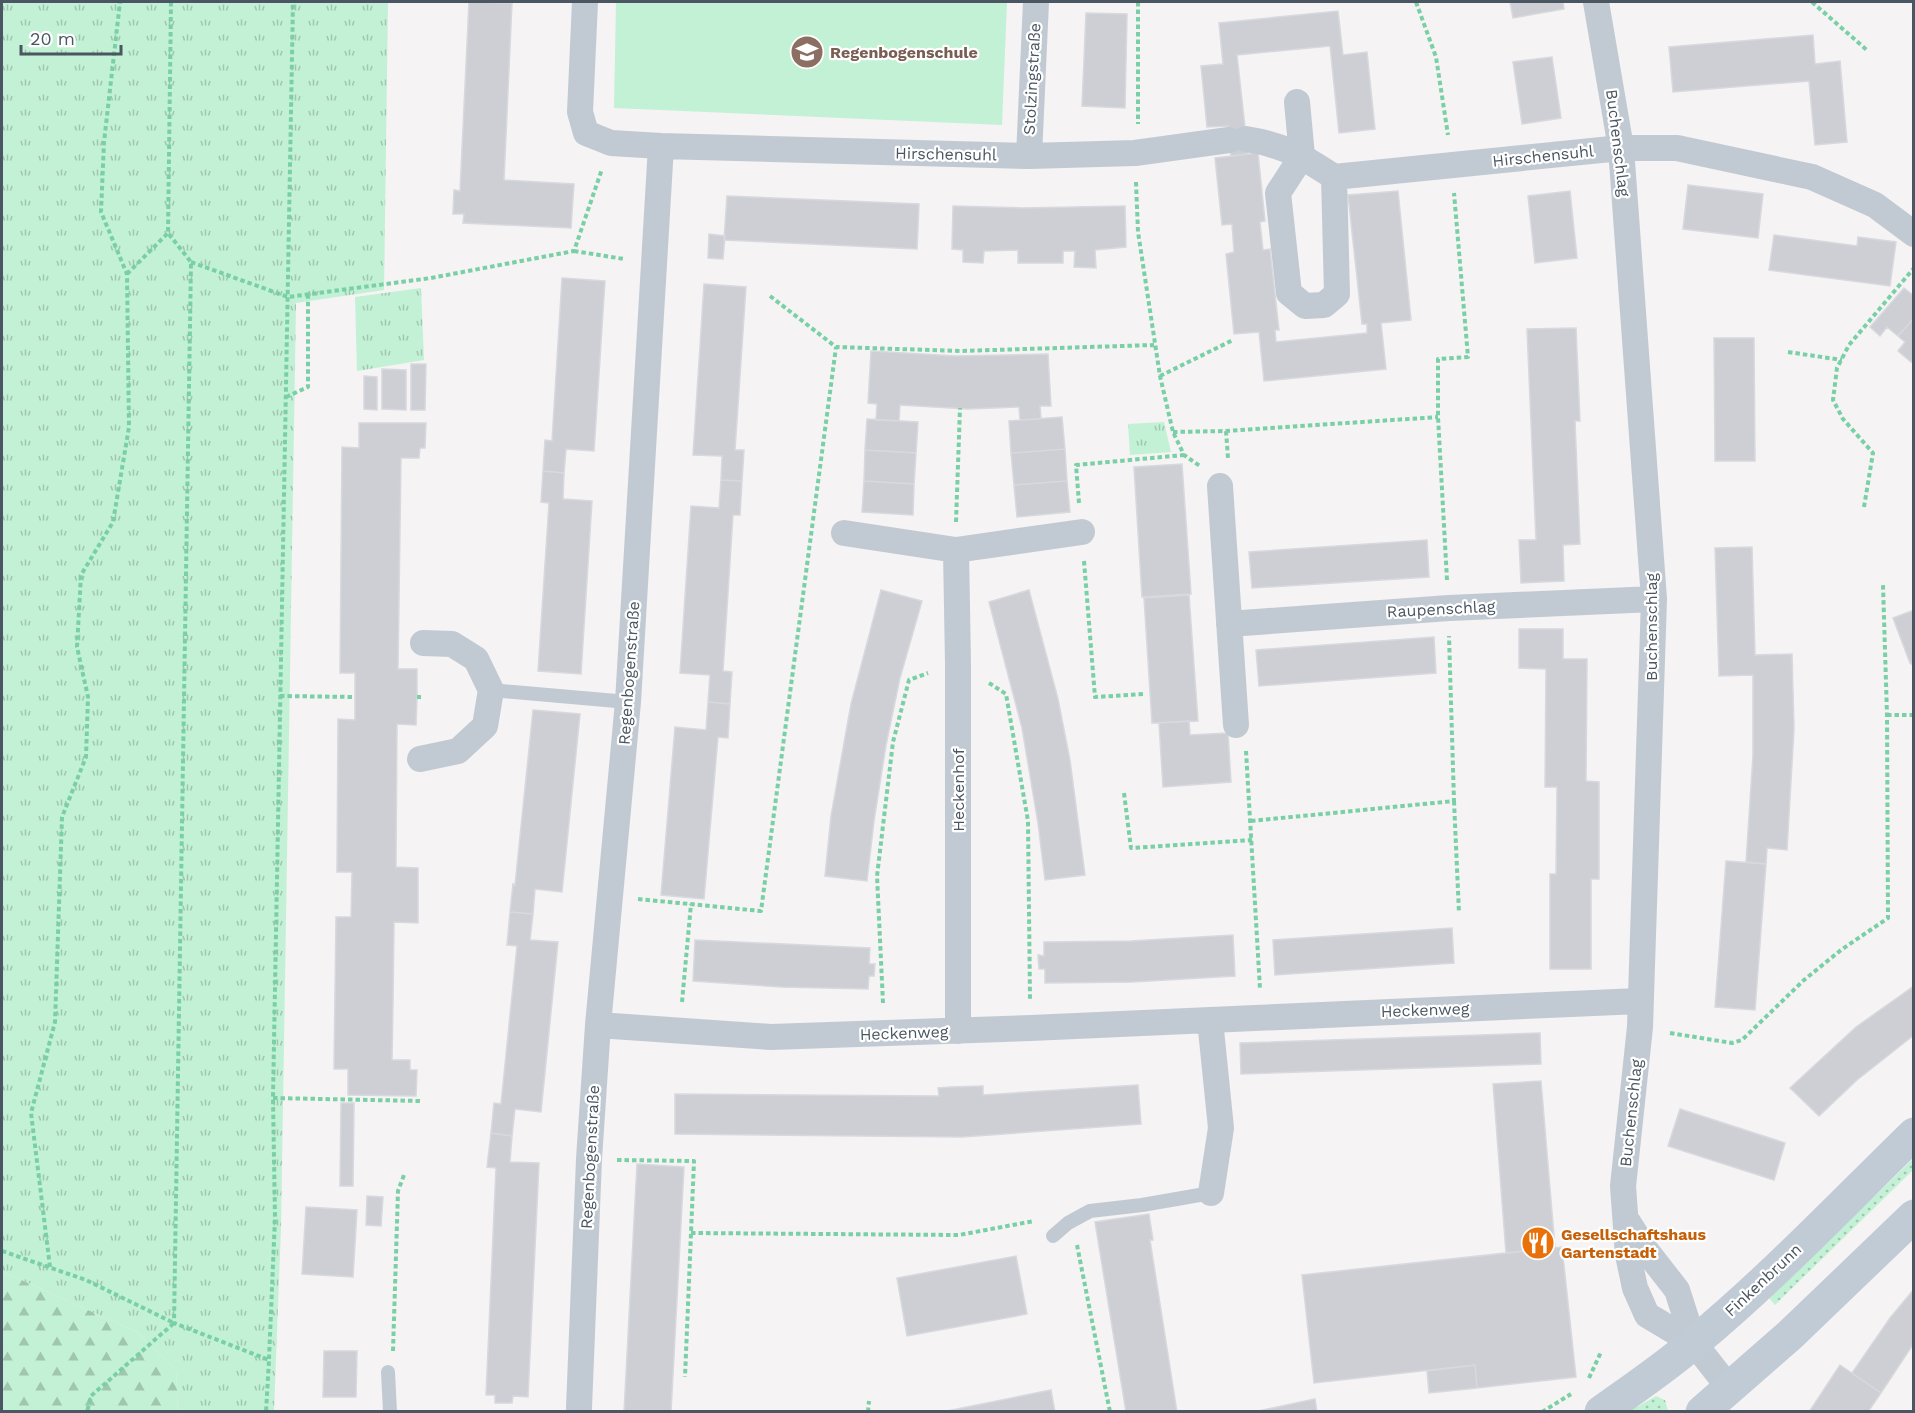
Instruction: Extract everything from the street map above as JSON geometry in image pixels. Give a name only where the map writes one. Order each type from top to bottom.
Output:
[{"type":"main road","name":"Finkenbrunn","points":[[1593,1399],[1694,1343],[1772,1273],[1914,1134]]},
{"type":"main road","points":[[1702,1412],[1790,1335],[1914,1216]]},
{"type":"street","points":[[585,2],[580,112],[586,133],[611,143],[661,146]]},
{"type":"street","name":"Stolzingstraße","points":[[1029,156],[1036,2]]},
{"type":"street","name":"Buchenschlag","points":[[1596,2],[1621,148],[1654,599],[1639,1001],[1640,1027],[1623,1186],[1628,1255],[1635,1288],[1647,1315],[1694,1343]]},
{"type":"street","points":[[1297,102],[1302,156],[1278,193],[1289,293],[1305,306],[1324,305],[1337,294],[1334,177]]},
{"type":"street","name":"Hirschensuhl","points":[[661,146],[1029,156],[1135,153],[1238,139],[1272,143],[1302,156],[1334,177],[1621,148],[1677,148],[1812,177],[1875,205],[1914,234]]},
{"type":"street","name":"Regenbogenstraße","points":[[575,1409],[598,1025],[628,702],[661,146]]},
{"type":"street","points":[[1220,486],[1236,725]]},
{"type":"street","points":[[844,533],[956,550],[1082,532]]},
{"type":"street","name":"Heckenhof","points":[[956,550],[958,1031]]},
{"type":"street","name":"Raupenschlag","points":[[1229,624],[1449,608],[1654,599]]},
{"type":"street","points":[[420,759],[458,751],[485,726],[491,690],[476,659],[452,644],[423,643]]},
{"type":"street","name":"Heckenweg","points":[[598,1025],[771,1037],[1639,1001]]},
{"type":"street","points":[[1210,1020],[1221,1128],[1211,1193]]},
{"type":"street","name":"Buchenschlag","points":[[1627,1219],[1645,1250],[1677,1290],[1694,1343],[1730,1389]]},
{"type":"lane","points":[[491,690],[628,702]]},
{"type":"lane","points":[[1053,1236],[1068,1223],[1090,1211],[1211,1193]]},
{"type":"lane","points":[[388,1372],[390,1412]]},
{"type":"path","points":[[50,1267],[31,1113],[55,1022],[62,817],[86,757],[88,697],[77,647],[81,575],[113,522],[129,428],[127,274],[101,212],[105,142],[120,2]]},
{"type":"path","points":[[171,2],[168,233],[190,262],[288,297],[431,278],[574,251],[654,264]]},
{"type":"path","points":[[266,1412],[275,1218],[273,1098],[293,2]]},
{"type":"path","points":[[1138,2],[1138,128],[1135,153],[1138,232],[1154,345],[1173,432],[1184,456],[1201,467],[1220,486]]},
{"type":"path","points":[[1416,2],[1436,57],[1452,166],[1468,357],[1438,359],[1438,417],[1449,608],[1459,913]]},
{"type":"path","points":[[1812,2],[1868,51]]},
{"type":"path","points":[[574,251],[611,143]]},
{"type":"path","points":[[127,274],[168,233]]},
{"type":"path","points":[[87,1412],[91,1396],[174,1323],[190,262]]},
{"type":"path","points":[[1864,507],[1873,453],[1843,419],[1833,400],[1837,368],[1849,345],[1914,268]]},
{"type":"path","points":[[286,397],[308,387],[308,294]]},
{"type":"path","points":[[770,296],[836,347],[961,353],[1154,345]]},
{"type":"path","points":[[1160,376],[1233,340]]},
{"type":"path","points":[[610,896],[761,911],[836,347]]},
{"type":"path","points":[[1788,352],[1842,360]]},
{"type":"path","points":[[956,550],[960,408]]},
{"type":"path","points":[[1173,432],[1226,431],[1438,417]]},
{"type":"path","points":[[1144,694],[1095,697],[1076,465],[1184,456]]},
{"type":"path","points":[[1640,1027],[1732,1043],[1742,1040],[1804,980],[1841,950],[1888,918],[1887,715],[1883,585]]},
{"type":"path","points":[[280,696],[355,697]]},
{"type":"path","points":[[1887,715],[1914,715]]},
{"type":"path","points":[[1236,725],[1245,739],[1262,1017]]},
{"type":"path","points":[[1124,793],[1131,848],[1252,840]]},
{"type":"path","points":[[1251,821],[1454,801]]},
{"type":"path","points":[[680,1032],[691,904]]},
{"type":"path","points":[[273,1098],[421,1101]]},
{"type":"path","points":[[589,1159],[694,1161],[686,1377]]},
{"type":"path","points":[[388,1372],[393,1352],[398,1191],[404,1175]]},
{"type":"path","points":[[691,1233],[959,1235],[1045,1219],[1068,1223],[1077,1243],[1110,1412]]},
{"type":"path","points":[[2,1251],[86,1280],[174,1323],[269,1360]]},
{"type":"path","points":[[1593,1399],[1601,1352]]},
{"type":"path","points":[[868,1412],[869,1401]]},
{"type":"green space","points":[[2,2],[388,2],[384,290],[296,303],[281,1228],[274,1411],[178,1411],[176,1370],[137,1332],[2,1271]]},
{"type":"green space","name":"Regenbogenschule","points":[[616,2],[1007,2],[1002,125],[614,108]]},
{"type":"green space","points":[[421,288],[424,360],[357,371],[355,297]]},
{"type":"green space","points":[[1164,422],[1171,452],[1130,455],[1128,424]]},
{"type":"green space","points":[[1913,1159],[1913,1170],[1775,1305],[1769,1298]]},
{"type":"green space","points":[[2,1271],[137,1332],[176,1370],[178,1411],[2,1412]]},
{"type":"green space","points":[[1656,1396],[1665,1400],[1668,1411],[1630,1411]]},
{"type":"building","points":[[469,2],[512,3],[504,180],[574,184],[571,228],[463,223],[464,214],[453,214],[454,190],[460,191]]},
{"type":"building","points":[[1510,2],[1563,2],[1564,9],[1513,18]]},
{"type":"building","points":[[1338,11],[1343,55],[1367,52],[1375,129],[1339,133],[1330,46],[1237,55],[1248,154],[1231,156],[1228,126],[1207,127],[1201,66],[1223,64],[1219,23]]},
{"type":"building","points":[[1086,13],[1127,14],[1125,108],[1082,106]]},
{"type":"building","points":[[1813,35],[1815,64],[1840,61],[1847,142],[1815,145],[1809,81],[1673,92],[1669,47]]},
{"type":"building","points":[[1552,57],[1561,118],[1522,124],[1513,62]]},
{"type":"building","points":[[1258,153],[1265,221],[1260,222],[1263,250],[1270,249],[1279,330],[1275,330],[1276,342],[1367,333],[1367,324],[1362,324],[1348,195],[1398,191],[1411,320],[1381,323],[1386,369],[1264,381],[1259,332],[1234,334],[1226,254],[1234,252],[1232,224],[1222,225],[1215,158]]},
{"type":"building","points":[[1688,185],[1763,194],[1758,238],[1683,229]]},
{"type":"building","points":[[1570,191],[1577,258],[1535,263],[1528,196]]},
{"type":"building","points":[[727,196],[919,204],[917,249],[724,240]]},
{"type":"building","points":[[953,206],[1023,208],[1125,206],[1126,247],[1095,250],[1096,268],[1074,267],[1075,251],[1063,251],[1063,263],[1018,263],[1018,250],[984,251],[983,263],[963,262],[963,250],[952,249]]},
{"type":"building","points":[[709,234],[725,236],[723,259],[708,258]]},
{"type":"building","points":[[1774,235],[1857,246],[1858,237],[1896,242],[1890,286],[1769,270]]},
{"type":"building","points":[[562,278],[605,281],[594,451],[566,449],[564,473],[543,471],[545,440],[552,441]]},
{"type":"building","points":[[704,284],[746,287],[735,450],[744,450],[742,481],[721,480],[722,456],[693,455]]},
{"type":"building","points":[[1904,288],[1914,296],[1914,318],[1898,336],[1887,327],[1880,336],[1870,327]]},
{"type":"building","points":[[1914,318],[1914,359],[1911,362],[1898,351],[1905,342],[1898,336]]},
{"type":"building","points":[[1576,328],[1580,421],[1575,421],[1580,544],[1563,545],[1564,581],[1521,583],[1519,540],[1536,540],[1527,329]]},
{"type":"building","points":[[1714,338],[1754,338],[1755,461],[1715,461]]},
{"type":"building","points":[[871,351],[956,356],[1048,354],[1051,406],[1040,406],[1041,419],[1020,420],[1019,407],[968,409],[900,405],[899,421],[876,420],[877,404],[868,403]]},
{"type":"building","points":[[411,364],[426,364],[425,410],[411,410]]},
{"type":"building","points":[[382,369],[406,370],[406,410],[382,409]]},
{"type":"building","points":[[364,376],[377,377],[377,410],[364,409]]},
{"type":"building","points":[[1062,417],[1065,449],[1011,453],[1009,421]]},
{"type":"building","points":[[867,419],[918,422],[916,453],[865,450]]},
{"type":"building","points":[[359,423],[426,423],[425,448],[420,448],[419,458],[401,458],[398,669],[417,669],[417,697],[416,725],[397,724],[396,867],[418,868],[418,923],[394,922],[392,1060],[410,1060],[410,1070],[417,1070],[416,1096],[348,1095],[348,1069],[334,1069],[336,917],[351,917],[352,872],[337,872],[338,719],[355,720],[355,673],[340,673],[342,447],[359,448]]},
{"type":"building","points":[[1065,449],[1067,481],[1014,485],[1011,453]]},
{"type":"building","points":[[865,450],[916,453],[914,484],[864,481]]},
{"type":"building","points":[[1182,464],[1191,594],[1142,597],[1134,467]]},
{"type":"building","points":[[543,471],[564,473],[563,499],[592,501],[581,674],[538,671],[549,503],[541,502]]},
{"type":"building","points":[[721,480],[742,481],[740,515],[733,515],[723,671],[732,672],[730,704],[708,702],[710,675],[680,673],[691,506],[719,508]]},
{"type":"building","points":[[864,481],[914,484],[913,515],[862,512]]},
{"type":"building","points":[[1067,481],[1070,512],[1017,517],[1014,485]]},
{"type":"building","points":[[1427,540],[1429,577],[1252,588],[1249,552]]},
{"type":"building","points":[[1752,547],[1755,655],[1792,654],[1794,729],[1787,850],[1767,848],[1766,864],[1746,862],[1753,755],[1753,675],[1719,676],[1715,548]]},
{"type":"building","points":[[881,590],[922,601],[900,678],[886,745],[867,881],[825,876],[831,816],[851,704]]},
{"type":"building","points":[[1029,590],[1058,699],[1070,760],[1085,875],[1045,880],[1022,728],[989,602]]},
{"type":"building","points":[[1189,595],[1198,721],[1152,723],[1144,598]]},
{"type":"building","points":[[1914,610],[1914,666],[1910,663],[1893,618]]},
{"type":"building","points":[[1519,629],[1563,629],[1563,659],[1587,659],[1586,781],[1599,782],[1599,879],[1591,879],[1591,969],[1550,969],[1550,874],[1556,874],[1557,787],[1545,787],[1546,669],[1519,668]]},
{"type":"building","points":[[1434,637],[1436,673],[1259,686],[1256,650]]},
{"type":"building","points":[[708,702],[730,704],[728,738],[718,737],[704,899],[661,895],[675,727],[706,730]]},
{"type":"building","points":[[533,710],[580,714],[562,892],[535,889],[533,914],[510,912],[513,884],[515,885]]},
{"type":"building","points":[[1189,721],[1190,735],[1228,733],[1231,782],[1163,787],[1159,723]]},
{"type":"building","points":[[1726,861],[1766,864],[1755,1010],[1715,1007]]},
{"type":"building","points":[[510,912],[533,914],[530,940],[558,942],[541,1112],[515,1109],[512,1136],[491,1133],[494,1103],[501,1104],[517,946],[507,945]]},
{"type":"building","points":[[1452,928],[1454,963],[1275,975],[1273,940]]},
{"type":"building","points":[[1233,935],[1235,976],[1132,982],[1045,983],[1045,969],[1039,969],[1038,955],[1044,956],[1044,942],[1131,941]]},
{"type":"building","points":[[695,940],[870,948],[869,964],[875,964],[874,976],[869,976],[868,989],[781,987],[693,981]]},
{"type":"building","points":[[1914,986],[1914,1035],[1857,1080],[1819,1116],[1790,1088],[1856,1027]]},
{"type":"building","points":[[1540,1033],[1541,1064],[1241,1074],[1240,1043]]},
{"type":"building","points":[[1541,1081],[1555,1248],[1506,1253],[1493,1084]]},
{"type":"building","points":[[1138,1085],[1141,1124],[962,1137],[675,1134],[675,1094],[939,1096],[938,1088],[951,1087],[983,1086],[983,1095]]},
{"type":"building","points":[[341,1103],[354,1103],[353,1186],[340,1186]]},
{"type":"building","points":[[1680,1109],[1785,1143],[1774,1180],[1668,1146]]},
{"type":"building","points":[[491,1133],[512,1136],[510,1162],[539,1163],[528,1397],[513,1396],[512,1403],[495,1403],[495,1395],[486,1395],[496,1168],[487,1167]]},
{"type":"building","points":[[637,1164],[684,1167],[671,1412],[624,1412]]},
{"type":"building","points":[[367,1196],[383,1197],[381,1226],[366,1225]]},
{"type":"building","points":[[306,1207],[357,1210],[353,1277],[302,1274]]},
{"type":"building","points":[[1149,1214],[1153,1240],[1150,1240],[1177,1412],[1126,1412],[1095,1222]]},
{"type":"building","points":[[1562,1247],[1576,1377],[1477,1388],[1475,1365],[1314,1383],[1302,1275]]},
{"type":"building","points":[[1016,1256],[1027,1314],[907,1336],[897,1278]]},
{"type":"building","points":[[1914,1289],[1914,1343],[1881,1393],[1852,1373],[1890,1318]]},
{"type":"building","points":[[324,1351],[357,1351],[356,1397],[323,1397]]},
{"type":"building","points":[[1475,1365],[1477,1388],[1429,1393],[1427,1371]]},
{"type":"building","points":[[1840,1365],[1881,1393],[1868,1412],[1809,1412]]},
{"type":"building","points":[[1051,1390],[1055,1412],[942,1412]]},
{"type":"building","points":[[1315,1399],[1317,1412],[1258,1412],[1258,1411]]},
{"type":"place","name":"Regenbogenschule","points":[[807,52]]},
{"type":"place","name":"Gesellschaftshaus Gartenstadt","points":[[1538,1243]]}]
